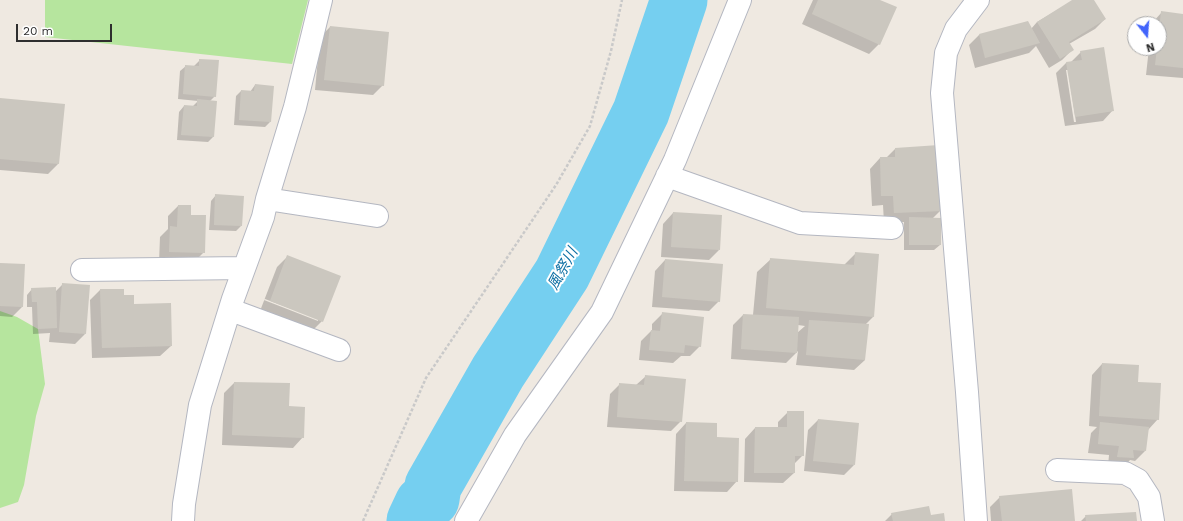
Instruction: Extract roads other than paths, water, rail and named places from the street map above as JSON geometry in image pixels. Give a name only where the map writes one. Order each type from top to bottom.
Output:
[{"type":"street","points":[[183,521],[184,504],[200,405],[244,268],[263,217],[295,107],[321,0]]},
{"type":"street","points":[[466,521],[515,435],[602,312],[667,176],[740,0]]},
{"type":"street","points":[[976,521],[967,392],[942,93],[946,53],[956,29],[978,0]]},
{"type":"street","points":[[667,176],[800,223],[892,228]]},
{"type":"street","points":[[267,199],[377,216]]},
{"type":"street","points":[[82,270],[244,268]]},
{"type":"street","points":[[231,310],[339,350]]},
{"type":"street","points":[[1057,470],[1125,473],[1138,480],[1149,497],[1153,521]]},
{"type":"waterway","name":"風祭川","points":[[415,521],[423,504],[431,499],[433,486],[498,372],[562,274],[641,112],[679,0]]}]
